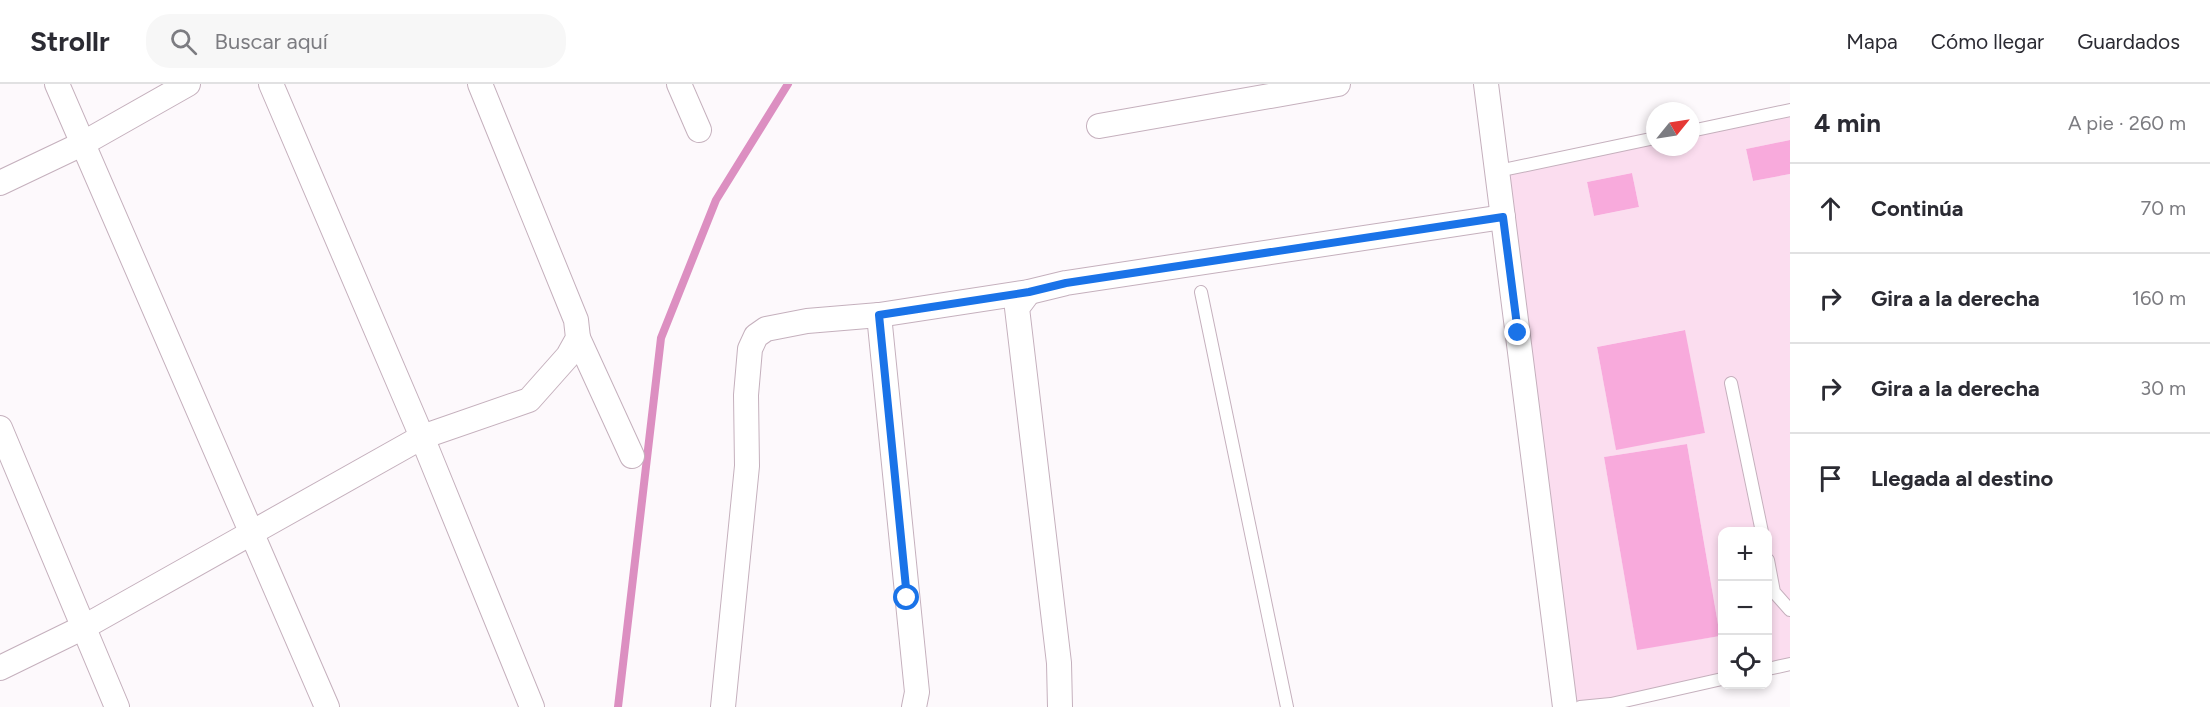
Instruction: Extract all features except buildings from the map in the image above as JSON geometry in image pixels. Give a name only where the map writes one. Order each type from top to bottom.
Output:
[{"type":"street","points":[[57,84],[327,707]]},
{"type":"street","points":[[0,183],[82,144],[188,84]]},
{"type":"street","points":[[271,84],[422,437],[532,707]]},
{"type":"street","points":[[480,84],[576,320],[578,338],[632,456]]},
{"type":"street","points":[[679,84],[699,130]]},
{"type":"street","points":[[1099,126],[1338,84]]},
{"type":"street","points":[[1486,84],[1565,707]]},
{"type":"street","points":[[723,707],[747,466],[746,395],[750,349],[756,336],[766,329],[807,321],[879,315],[1029,292],[1066,283],[1503,217]]},
{"type":"street","points":[[1029,292],[1017,308],[1059,663],[1060,707]]},
{"type":"street","points":[[879,315],[917,692],[914,707]]},
{"type":"street","points":[[0,668],[84,627],[422,437],[529,400],[568,356],[578,338]]},
{"type":"street","points":[[0,428],[117,707]]},
{"type":"lane","points":[[1700,129],[1790,110]]},
{"type":"lane","points":[[1498,171],[1646,140]]},
{"type":"lane","points":[[1201,292],[1287,707]]},
{"type":"lane","points":[[1731,383],[1761,527]]},
{"type":"lane","points":[[1772,581],[1774,592],[1790,610]]},
{"type":"lane","points":[[1772,668],[1790,664]]},
{"type":"lane","points":[[1580,707],[1611,704],[1718,680]]},
{"type":"shaded area","points":[[1790,110],[1790,140],[1746,149],[1753,181],[1790,174],[1790,664],[1772,668],[1772,527],[1718,527],[1718,624],[1687,444],[1604,457],[1637,649],[1718,636],[1718,680],[1565,707],[1498,171],[1646,140],[1646,156],[1700,156],[1700,129]],"holes":[[[1632,173],[1639,207],[1594,216],[1587,182]],[[1684,330],[1705,433],[1616,449],[1597,347]]]},
{"type":"waterway","points":[[618,707],[661,338],[716,200],[788,84]]},
{"type":"route","points":[[907,598],[879,315],[1029,292],[1066,283],[1503,217],[1518,333]]}]
